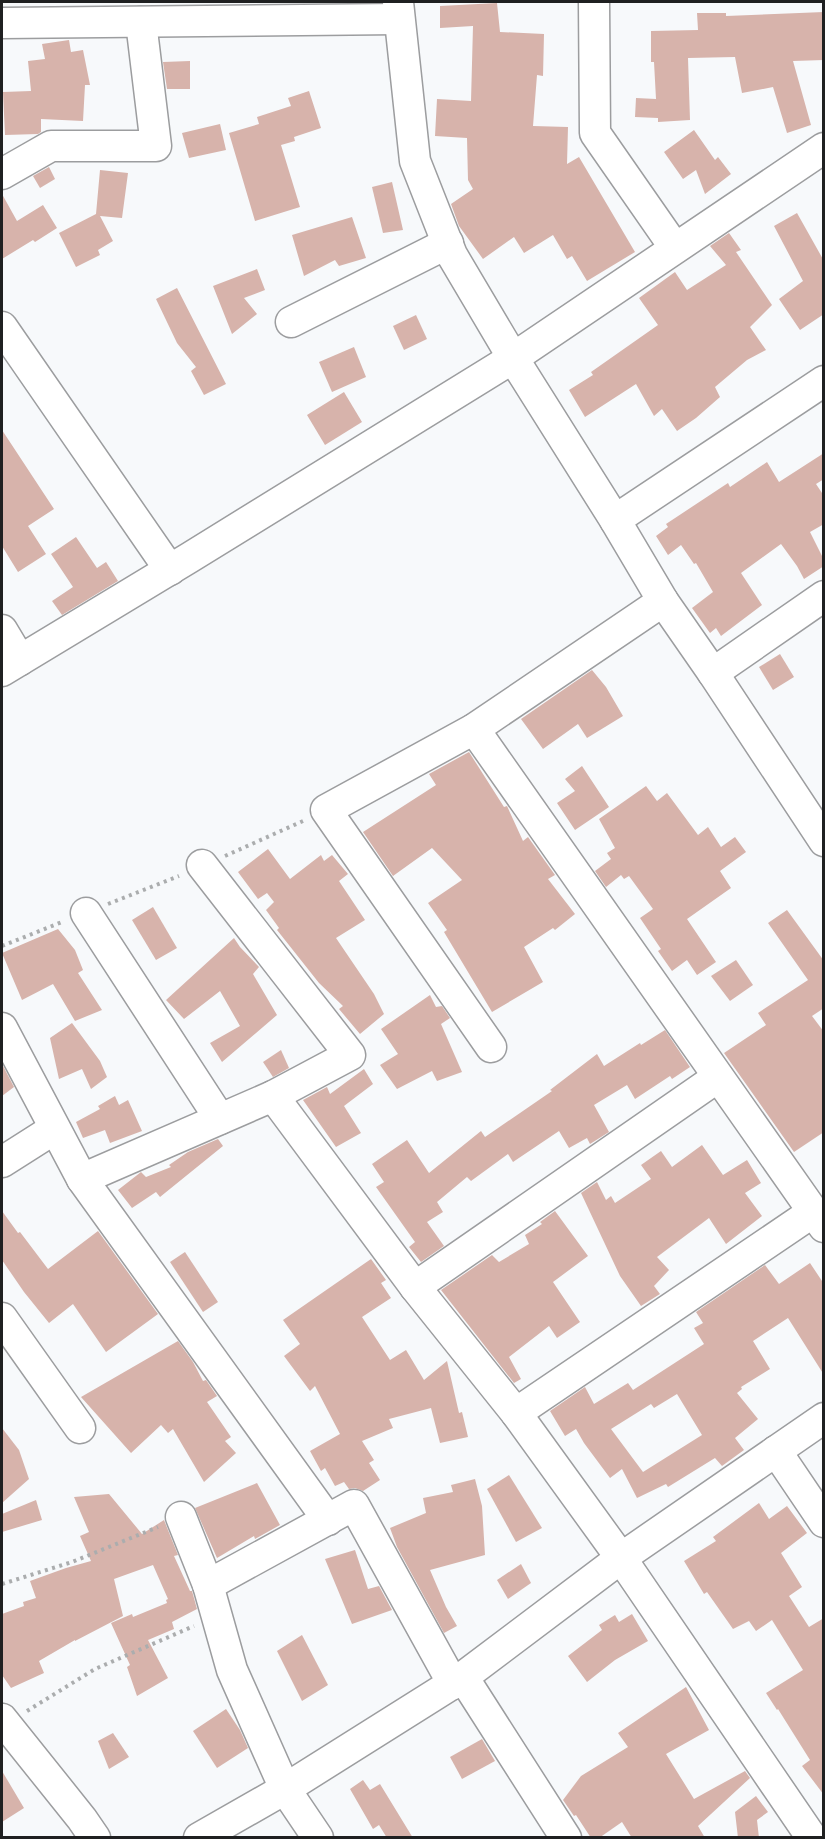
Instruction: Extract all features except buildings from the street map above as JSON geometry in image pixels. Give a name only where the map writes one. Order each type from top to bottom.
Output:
[{"type":"street","points":[[594,2],[595,132],[675,248]]},
{"type":"street","points":[[2,23],[141,22],[398,10],[415,161],[453,255],[513,358],[663,601],[824,841]]},
{"type":"street","points":[[2,174],[51,146],[156,146],[141,22]]},
{"type":"street","points":[[2,630],[11,666],[513,358],[824,148]]},
{"type":"street","points":[[291,322],[448,243]]},
{"type":"street","points":[[2,327],[170,570]]},
{"type":"street","points":[[615,520],[824,381]]},
{"type":"street","points":[[713,673],[824,596]]},
{"type":"street","points":[[491,1047],[326,810],[474,729],[663,601]]},
{"type":"street","points":[[474,729],[818,1220],[516,1413]]},
{"type":"street","points":[[82,1179],[273,1096],[350,1055],[202,866]]},
{"type":"street","points":[[86,913],[220,1119]]},
{"type":"street","points":[[2,1028],[82,1179],[328,1520]]},
{"type":"street","points":[[415,1287],[718,1077]]},
{"type":"street","points":[[273,1096],[415,1287],[516,1413],[621,1558],[812,1838]]},
{"type":"street","points":[[2,1162],[54,1129]]},
{"type":"street","points":[[2,1318],[80,1428]]},
{"type":"street","points":[[199,1838],[285,1789],[458,1680],[621,1558],[824,1418]]},
{"type":"street","points":[[776,1451],[824,1522]]},
{"type":"street","points":[[208,1585],[354,1505],[458,1680],[566,1838]]},
{"type":"street","points":[[181,1517],[208,1585],[232,1670],[285,1789],[318,1838]]},
{"type":"street","points":[[6,1732],[82,1819],[95,1838]]},
{"type":"path","points":[[2,946],[161,884],[326,810]]},
{"type":"path","points":[[2,1584],[72,1562],[181,1517]]},
{"type":"path","points":[[6,1732],[95,1669],[217,1617]]}]
